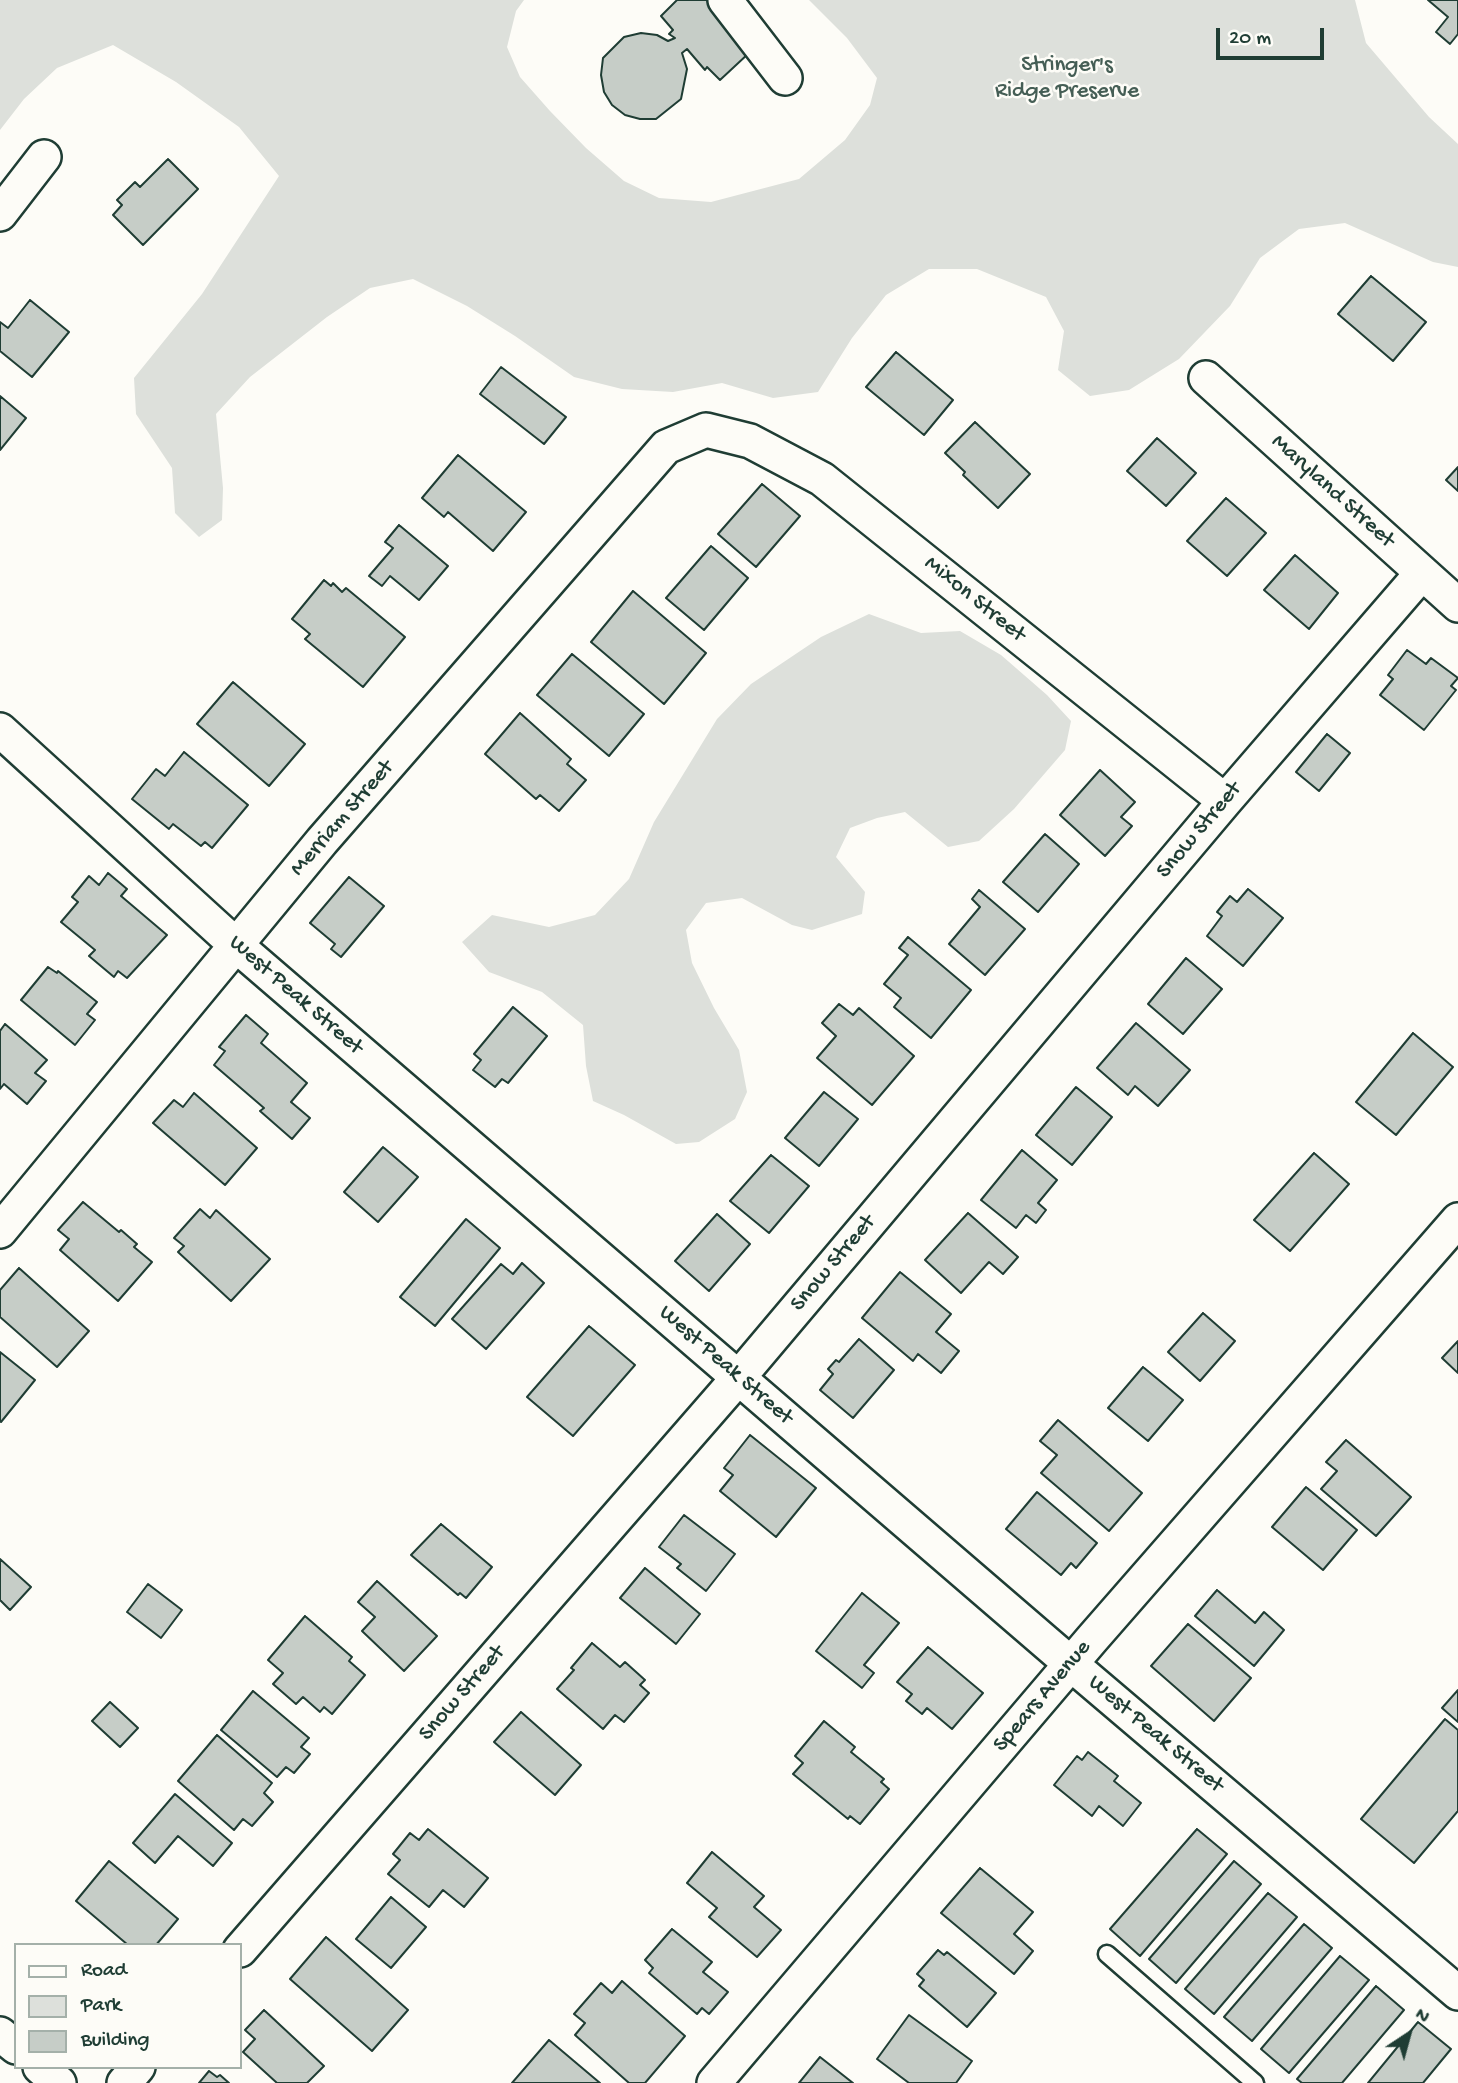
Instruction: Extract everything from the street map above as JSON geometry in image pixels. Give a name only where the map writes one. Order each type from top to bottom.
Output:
[{"type":"street","points":[[725,0],[785,78]]},
{"type":"street","points":[[0,214],[44,157]]},
{"type":"street","name":"Maryland Street","points":[[1206,378],[1458,605]]},
{"type":"street","name":"Mixon Street","points":[[706,430],[750,441],[822,479],[1225,801]]},
{"type":"street","name":"Merriam Street","points":[[0,1231],[322,841],[666,447],[706,430]]},
{"type":"street","name":"Snow Street","points":[[242,1948],[739,1377],[1225,801],[1422,573]]},
{"type":"street","name":"West Peak Street","points":[[0,730],[237,946],[1071,1664],[1458,1993]]},
{"type":"street","name":"Spears Avenue","points":[[714,2083],[1071,1664],[1458,1220]]},
{"type":"street","points":[[0,2034],[14,2045]]},
{"type":"street","points":[[42,2069],[59,2083]]},
{"type":"street","points":[[124,2083],[136,2069]]},
{"type":"lane","points":[[1107,1954],[1255,2083]]},
{"type":"green space","name":"Stringer's Ridge Preserve","points":[[0,0],[524,0],[516,11],[507,47],[520,77],[550,111],[586,148],[624,181],[659,198],[711,202],[799,179],[845,140],[870,105],[877,78],[847,38],[809,0],[1355,0],[1366,43],[1429,117],[1458,144],[1458,267],[1433,262],[1345,223],[1299,229],[1260,258],[1230,306],[1179,359],[1129,390],[1090,396],[1058,370],[1064,331],[1046,297],[977,269],[929,269],[886,295],[852,338],[818,392],[773,398],[722,383],[673,392],[622,389],[574,377],[467,306],[413,279],[370,288],[327,317],[250,377],[216,414],[223,488],[222,520],[199,537],[175,513],[172,468],[136,414],[134,378],[202,294],[279,176],[239,127],[176,82],[113,45],[57,68],[24,99],[0,130]]},
{"type":"green space","points":[[869,614],[921,633],[960,631],[1001,655],[1047,695],[1071,721],[1065,750],[1014,809],[979,841],[948,847],[905,812],[850,828],[836,857],[865,892],[862,914],[812,930],[792,925],[742,898],[706,903],[686,930],[692,963],[739,1050],[747,1092],[735,1119],[699,1142],[676,1144],[593,1101],[586,1066],[583,1025],[542,992],[489,972],[462,942],[492,915],[549,927],[595,915],[629,879],[654,822],[717,719],[751,684],[821,637]]},
{"type":"building","points":[[677,0],[709,0],[749,53],[720,80],[707,67],[705,70],[687,49],[682,53],[687,69],[681,99],[656,119],[625,115],[612,105],[604,92],[601,75],[603,58],[624,37],[641,33],[657,35],[668,41],[675,38],[669,34],[673,30],[661,16]]},
{"type":"building","points":[[1428,0],[1458,0],[1458,34],[1450,44],[1436,32],[1448,17]]},
{"type":"building","points":[[168,159],[198,189],[143,245],[113,215],[122,205],[117,200],[135,182],[140,187]]},
{"type":"building","points":[[1371,276],[1426,322],[1393,361],[1338,314]]},
{"type":"building","points":[[30,300],[69,332],[32,377],[0,351],[0,322],[8,328]]},
{"type":"building","points":[[896,352],[953,400],[924,435],[866,387]]},
{"type":"building","points":[[501,367],[566,417],[544,444],[480,394]]},
{"type":"building","points":[[0,396],[26,418],[0,450]]},
{"type":"building","points":[[975,422],[1030,474],[998,508],[963,475],[965,472],[945,453]]},
{"type":"building","points":[[1157,438],[1196,473],[1166,506],[1127,471]]},
{"type":"building","points":[[458,455],[526,512],[493,551],[448,512],[444,517],[422,498]]},
{"type":"building","points":[[1458,467],[1458,491],[1446,480]]},
{"type":"building","points":[[762,484],[800,516],[756,567],[718,534]]},
{"type":"building","points":[[1226,498],[1266,533],[1227,576],[1187,541]]},
{"type":"building","points":[[399,525],[448,566],[419,600],[390,576],[382,586],[369,576],[393,548],[385,542]]},
{"type":"building","points":[[711,546],[748,578],[704,630],[666,598]]},
{"type":"building","points":[[1295,555],[1338,593],[1309,629],[1264,590]]},
{"type":"building","points":[[324,580],[331,586],[333,583],[342,592],[346,588],[405,637],[363,687],[305,639],[310,634],[292,619]]},
{"type":"building","points":[[633,591],[706,653],[664,704],[591,642]]},
{"type":"building","points":[[1407,650],[1426,664],[1431,658],[1458,678],[1451,686],[1456,690],[1424,730],[1380,695],[1393,679],[1388,675]]},
{"type":"building","points":[[572,654],[644,714],[609,756],[537,695]]},
{"type":"building","points":[[233,682],[305,744],[269,786],[197,724]]},
{"type":"building","points":[[520,713],[571,759],[567,764],[586,780],[559,811],[540,795],[536,799],[485,754]]},
{"type":"building","points":[[1327,734],[1350,753],[1319,791],[1296,772]]},
{"type":"building","points":[[184,752],[248,805],[212,848],[205,842],[201,846],[173,824],[169,829],[132,799],[156,769],[165,776]]},
{"type":"building","points":[[1100,770],[1135,802],[1121,817],[1132,826],[1105,856],[1060,815]]},
{"type":"building","points":[[1045,834],[1079,864],[1038,912],[1003,882]]},
{"type":"building","points":[[108,873],[127,889],[121,896],[167,935],[127,978],[118,971],[114,977],[89,956],[95,950],[61,922],[78,902],[72,897],[89,876],[99,885]]},
{"type":"building","points":[[349,877],[384,906],[341,957],[331,949],[335,944],[310,923]]},
{"type":"building","points":[[1248,889],[1283,918],[1243,966],[1207,936],[1222,916],[1217,912],[1230,896],[1237,902]]},
{"type":"building","points":[[979,890],[1025,929],[985,975],[949,944],[980,907],[972,899]]},
{"type":"building","points":[[908,937],[971,990],[931,1038],[894,1007],[901,998],[884,984],[908,955],[899,948]]},
{"type":"building","points":[[1186,958],[1222,989],[1183,1034],[1148,1004]]},
{"type":"building","points":[[48,967],[57,973],[58,971],[97,1002],[87,1014],[95,1020],[75,1045],[21,1000]]},
{"type":"building","points":[[839,1004],[853,1015],[859,1008],[914,1056],[872,1105],[817,1058],[836,1036],[822,1023]]},
{"type":"building","points":[[513,1007],[547,1036],[508,1083],[502,1079],[495,1087],[473,1070],[481,1060],[474,1054]]},
{"type":"building","points":[[246,1015],[268,1034],[261,1043],[307,1083],[291,1102],[310,1118],[292,1139],[260,1111],[264,1108],[214,1065],[225,1051],[219,1047]]},
{"type":"building","points":[[1136,1023],[1190,1070],[1158,1106],[1135,1086],[1128,1095],[1097,1068]]},
{"type":"building","points":[[5,1024],[47,1060],[35,1073],[46,1081],[27,1104],[4,1084],[0,1089],[0,1031]]},
{"type":"building","points":[[1413,1033],[1453,1067],[1396,1135],[1356,1102]]},
{"type":"building","points":[[1076,1087],[1112,1117],[1072,1165],[1036,1135]]},
{"type":"building","points":[[824,1092],[858,1119],[819,1166],[785,1138]]},
{"type":"building","points":[[194,1093],[257,1148],[225,1185],[153,1123],[174,1100],[183,1107]]},
{"type":"building","points":[[383,1147],[418,1177],[378,1222],[344,1192]]},
{"type":"building","points":[[1022,1150],[1057,1180],[1038,1203],[1046,1210],[1036,1223],[1026,1215],[1016,1228],[981,1200]]},
{"type":"building","points":[[1314,1153],[1349,1184],[1290,1251],[1254,1220]]},
{"type":"building","points":[[771,1155],[809,1186],[769,1233],[730,1201]]},
{"type":"building","points":[[83,1202],[119,1232],[121,1230],[137,1244],[134,1247],[152,1262],[118,1301],[60,1250],[69,1239],[58,1230]]},
{"type":"building","points":[[200,1209],[210,1218],[216,1210],[270,1259],[231,1301],[178,1252],[184,1246],[174,1238]]},
{"type":"building","points":[[968,1213],[1018,1257],[1003,1274],[989,1262],[961,1293],[925,1260]]},
{"type":"building","points":[[717,1214],[750,1244],[709,1291],[675,1261]]},
{"type":"building","points":[[466,1219],[500,1248],[435,1326],[400,1297]]},
{"type":"building","points":[[522,1263],[544,1283],[486,1349],[452,1319],[501,1264],[513,1274]]},
{"type":"building","points":[[19,1268],[89,1331],[57,1367],[0,1317],[0,1290]]},
{"type":"building","points":[[900,1272],[951,1314],[936,1332],[959,1351],[941,1373],[918,1354],[913,1361],[862,1318]]},
{"type":"building","points":[[1203,1313],[1235,1341],[1200,1381],[1168,1352]]},
{"type":"building","points":[[589,1326],[635,1365],[573,1436],[527,1397]]},
{"type":"building","points":[[859,1339],[894,1370],[853,1418],[820,1390],[833,1374],[828,1369],[836,1360],[839,1362]]},
{"type":"building","points":[[1458,1341],[1458,1373],[1442,1358]]},
{"type":"building","points":[[0,1352],[35,1380],[1,1422],[0,1421]]},
{"type":"building","points":[[1143,1367],[1183,1400],[1148,1441],[1108,1408]]},
{"type":"building","points":[[1058,1420],[1142,1493],[1109,1531],[1041,1473],[1057,1455],[1040,1441]]},
{"type":"building","points":[[750,1435],[816,1488],[776,1537],[720,1491],[733,1475],[724,1468]]},
{"type":"building","points":[[1346,1440],[1411,1497],[1376,1536],[1321,1489],[1337,1471],[1326,1462]]},
{"type":"building","points":[[1306,1487],[1357,1530],[1323,1570],[1272,1527]]},
{"type":"building","points":[[1037,1492],[1097,1543],[1076,1568],[1071,1563],[1061,1575],[1006,1529]]},
{"type":"building","points":[[684,1515],[735,1554],[706,1591],[677,1568],[681,1564],[659,1547]]},
{"type":"building","points":[[441,1524],[492,1567],[466,1598],[460,1593],[458,1595],[411,1555]]},
{"type":"building","points":[[0,1559],[31,1587],[10,1610],[0,1600]]},
{"type":"building","points":[[645,1568],[700,1614],[676,1644],[620,1598]]},
{"type":"building","points":[[377,1581],[437,1636],[404,1671],[362,1631],[375,1617],[358,1602]]},
{"type":"building","points":[[148,1584],[182,1610],[161,1638],[127,1612]]},
{"type":"building","points":[[1217,1590],[1255,1623],[1264,1612],[1284,1630],[1254,1666],[1195,1616]]},
{"type":"building","points":[[862,1593],[899,1623],[864,1665],[874,1673],[862,1688],[816,1651]]},
{"type":"building","points":[[305,1616],[352,1657],[349,1661],[365,1675],[332,1714],[324,1707],[320,1712],[303,1697],[296,1704],[273,1684],[283,1673],[268,1660]]},
{"type":"building","points":[[1188,1624],[1251,1678],[1214,1721],[1151,1666]]},
{"type":"building","points":[[592,1643],[620,1667],[625,1662],[645,1680],[640,1685],[649,1693],[624,1722],[615,1715],[603,1729],[557,1689]]},
{"type":"building","points":[[928,1647],[983,1693],[952,1729],[927,1708],[922,1714],[906,1701],[912,1694],[897,1682]]},
{"type":"building","points":[[1458,1690],[1458,1722],[1442,1708]]},
{"type":"building","points":[[253,1691],[309,1738],[301,1747],[310,1754],[294,1773],[286,1767],[277,1777],[221,1730]]},
{"type":"building","points":[[110,1702],[138,1728],[120,1747],[92,1721]]},
{"type":"building","points":[[521,1712],[581,1765],[555,1795],[494,1742]]},
{"type":"building","points":[[1445,1719],[1458,1730],[1458,1811],[1414,1863],[1361,1819]]},
{"type":"building","points":[[824,1721],[855,1747],[851,1752],[884,1779],[881,1782],[889,1789],[860,1824],[850,1816],[848,1819],[793,1774],[803,1763],[795,1756]]},
{"type":"building","points":[[217,1735],[272,1783],[264,1793],[273,1802],[252,1826],[243,1819],[234,1830],[178,1781]]},
{"type":"building","points":[[1088,1752],[1118,1776],[1114,1781],[1141,1803],[1123,1826],[1099,1806],[1092,1816],[1054,1785],[1077,1756],[1082,1760]]},
{"type":"building","points":[[175,1794],[232,1843],[213,1866],[178,1836],[155,1863],[133,1843]]},
{"type":"building","points":[[428,1829],[488,1878],[464,1907],[443,1890],[429,1907],[388,1874],[400,1860],[393,1854],[410,1833],[419,1840]]},
{"type":"building","points":[[1197,1829],[1227,1854],[1140,1956],[1110,1929]]},
{"type":"building","points":[[712,1852],[764,1896],[754,1907],[781,1930],[757,1957],[709,1917],[717,1908],[687,1883]]},
{"type":"building","points":[[109,1861],[178,1919],[158,1943],[126,1943],[76,1901]]},
{"type":"building","points":[[1234,1861],[1261,1884],[1176,1983],[1149,1959]]},
{"type":"building","points":[[980,1868],[1033,1912],[1014,1934],[1033,1951],[1014,1974],[941,1913]]},
{"type":"building","points":[[1268,1893],[1297,1917],[1214,2014],[1185,1989]]},
{"type":"building","points":[[391,1897],[426,1927],[391,1968],[356,1939]]},
{"type":"building","points":[[1304,1924],[1332,1948],[1252,2041],[1224,2017]]},
{"type":"building","points":[[672,1929],[712,1962],[703,1972],[728,1992],[709,2014],[702,2008],[697,2014],[649,1973],[653,1968],[645,1960]]},
{"type":"building","points":[[326,1937],[408,2010],[372,2051],[290,1979]]},
{"type":"building","points":[[938,1950],[944,1955],[947,1952],[996,1993],[967,2027],[919,1986],[924,1980],[917,1974]]},
{"type":"building","points":[[1340,1956],[1369,1980],[1289,2073],[1261,2049]]},
{"type":"building","points":[[622,1981],[685,2036],[645,2083],[629,2083],[575,2035],[585,2023],[574,2014],[601,1983],[612,1993]]},
{"type":"building","points":[[1376,1986],[1404,2010],[1342,2083],[1302,2083],[1297,2079]]},
{"type":"building","points":[[264,2010],[324,2066],[307,2083],[277,2083],[243,2052],[255,2039],[245,2030]]},
{"type":"building","points":[[909,2015],[972,2061],[956,2083],[909,2083],[877,2059]]},
{"type":"building","points":[[1418,2022],[1451,2049],[1423,2083],[1368,2083]]},
{"type":"building","points":[[549,2040],[600,2083],[512,2083]]},
{"type":"building","points":[[820,2057],[853,2083],[799,2083]]},
{"type":"building","points":[[209,2071],[217,2077],[220,2075],[229,2083],[199,2083]]}]
